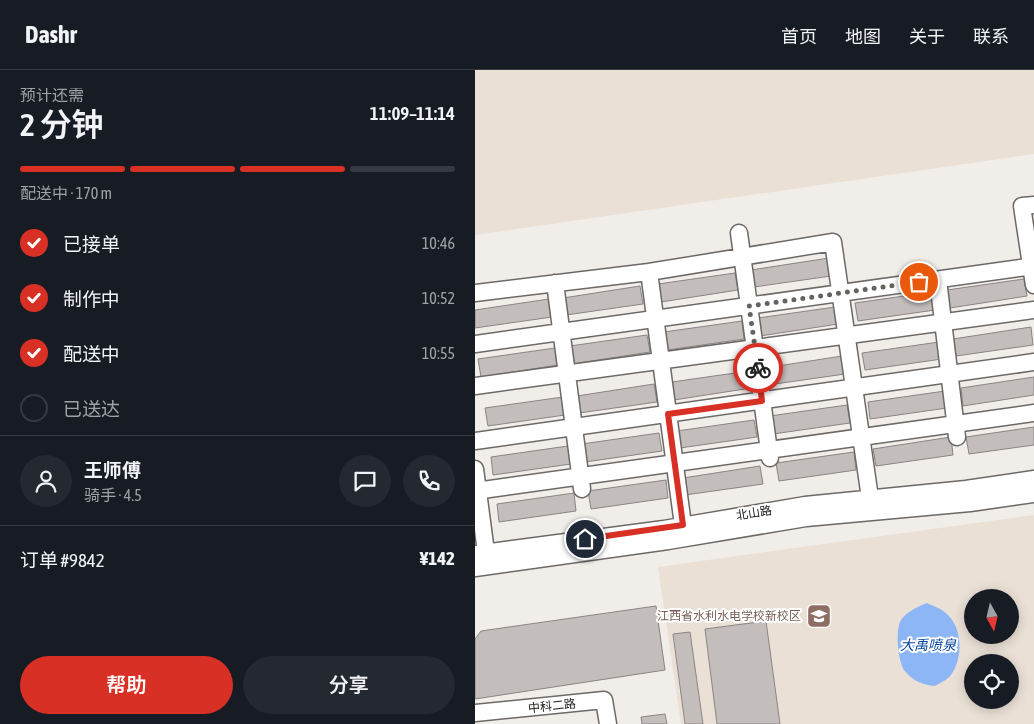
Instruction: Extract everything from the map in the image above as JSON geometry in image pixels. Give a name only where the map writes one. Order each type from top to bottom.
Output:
[{"type":"street","points":[[1034,205],[1022,206],[1033,267],[1034,285]]},
{"type":"street","points":[[739,233],[770,454]]},
{"type":"street","points":[[475,293],[649,272],[833,242],[870,498]]},
{"type":"street","points":[[475,344],[1033,267]]},
{"type":"street","points":[[649,272],[683,525]]},
{"type":"street","points":[[938,280],[957,430]]},
{"type":"street","points":[[555,284],[582,482]]},
{"type":"street","points":[[475,386],[1034,310]]},
{"type":"street","points":[[475,441],[1034,362]]},
{"type":"street","points":[[476,491],[582,482],[675,463],[770,454],[861,437],[957,430],[1034,413]]},
{"type":"street","points":[[475,469],[481,553]]},
{"type":"street","name":"北山路","points":[[481,553],[683,525],[805,505],[966,489],[1034,479]]},
{"type":"street","name":"北山路","points":[[475,568],[668,541],[806,518],[969,503],[1034,494]]},
{"type":"street","name":"中科二路","points":[[475,713],[604,700],[607,724]]},
{"type":"shaded area","points":[[475,70],[1034,70],[1034,154],[475,235]]},
{"type":"shaded area","name":"江西省水利水电学校新校区","points":[[1034,515],[1034,724],[681,724],[658,567]]},
{"type":"water","name":"大禹喷泉","points":[[927,603],[943,611],[952,620],[956,628],[959,644],[958,661],[955,668],[949,677],[935,686],[918,681],[907,674],[900,659],[898,645],[898,631],[901,620],[916,608]]},
{"type":"building","points":[[829,258],[831,276],[754,287],[751,270]]},
{"type":"building","points":[[735,273],[738,290],[661,302],[658,284]]},
{"type":"building","points":[[1024,279],[1027,296],[950,308],[947,290]]},
{"type":"building","points":[[640,286],[643,304],[566,315],[563,298]]},
{"type":"building","points":[[932,292],[935,310],[858,321],[855,303]]},
{"type":"building","points":[[549,299],[552,317],[475,328],[475,310]]},
{"type":"building","points":[[835,307],[838,324],[760,336],[758,318]]},
{"type":"building","points":[[742,321],[744,339],[667,350],[664,332]]},
{"type":"building","points":[[1031,327],[1033,345],[956,356],[953,339]]},
{"type":"building","points":[[647,335],[650,352],[572,364],[570,346]]},
{"type":"building","points":[[939,342],[942,359],[865,370],[862,353]]},
{"type":"building","points":[[555,348],[558,365],[481,377],[478,359]]},
{"type":"building","points":[[842,356],[845,374],[768,385],[765,368]]},
{"type":"building","points":[[749,371],[751,388],[674,400],[672,382]]},
{"type":"building","points":[[1034,377],[1034,395],[963,406],[961,388]]},
{"type":"building","points":[[654,384],[657,402],[579,413],[577,396]]},
{"type":"building","points":[[945,391],[947,408],[870,419],[868,402]]},
{"type":"building","points":[[563,397],[565,415],[488,426],[485,408]]},
{"type":"building","points":[[847,405],[850,423],[773,434],[770,416]]},
{"type":"building","points":[[754,420],[757,437],[680,448],[677,431]]},
{"type":"building","points":[[1034,427],[1034,445],[969,454],[966,437]]},
{"type":"building","points":[[659,433],[662,451],[585,462],[582,444]]},
{"type":"building","points":[[951,437],[953,455],[876,466],[873,449]]},
{"type":"building","points":[[568,446],[571,464],[493,475],[491,457]]},
{"type":"building","points":[[854,452],[856,470],[779,481],[776,463]]},
{"type":"building","points":[[760,466],[763,484],[685,495],[683,478]]},
{"type":"building","points":[[666,480],[668,498],[591,509],[588,491]]},
{"type":"building","points":[[574,493],[576,511],[499,522],[497,504]]},
{"type":"building","points":[[656,606],[665,670],[475,699],[475,639],[481,631]]},
{"type":"building","points":[[766,621],[780,724],[717,724],[705,629]]},
{"type":"building","points":[[690,632],[703,724],[685,724],[673,634]]},
{"type":"building","points":[[665,714],[667,724],[642,724],[641,717]]},
{"type":"way so far","points":[[758,368],[749,306],[919,282]]},
{"type":"place","name":"江西省水利水电学校新校区","points":[[819,616]]},
{"type":"route","points":[[585,539],[683,525],[668,414],[762,401],[758,368]]}]
